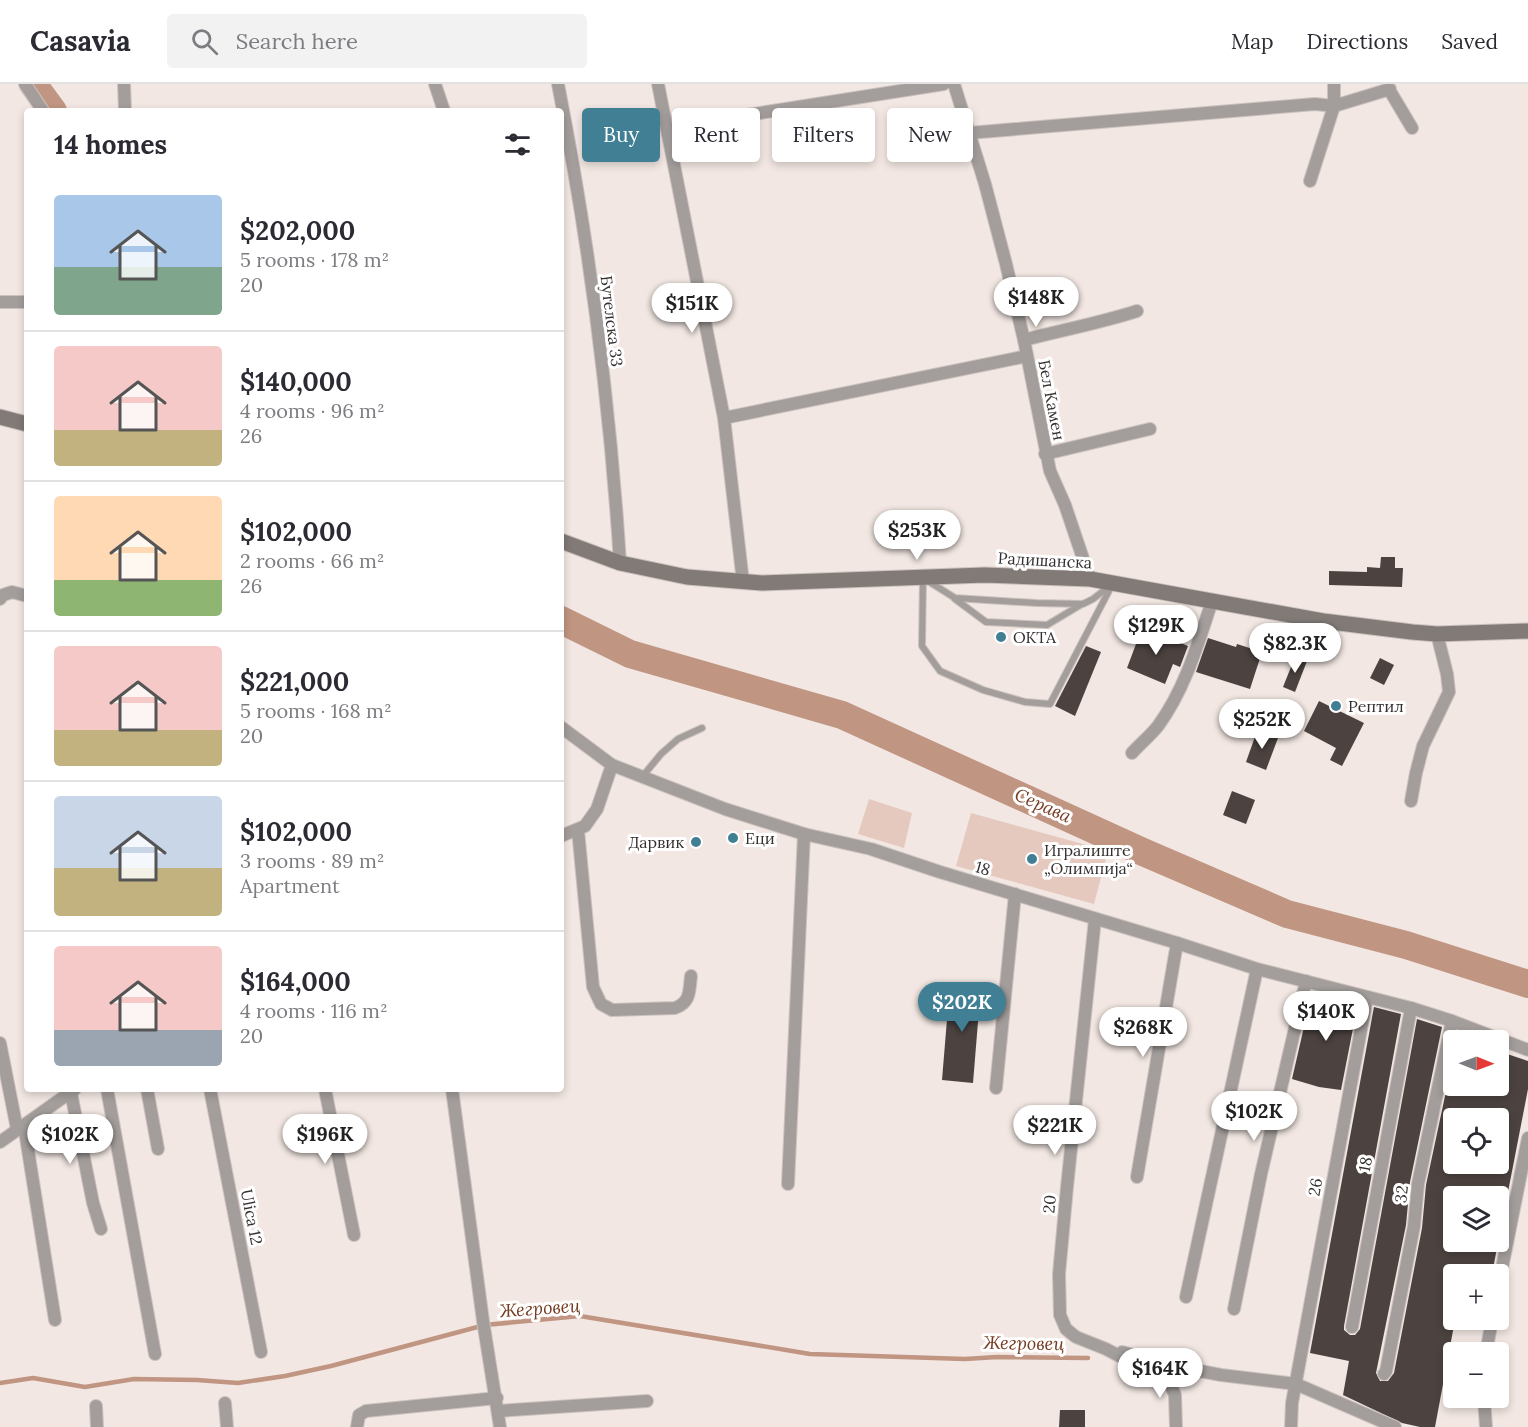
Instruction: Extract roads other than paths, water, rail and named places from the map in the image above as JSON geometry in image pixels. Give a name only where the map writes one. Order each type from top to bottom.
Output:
[{"type":"street","points":[[25,84],[41,108]]},
{"type":"street","points":[[124,84],[125,108]]},
{"type":"street","points":[[435,84],[443,108]]},
{"type":"street","name":"Бутелска 33","points":[[558,84],[562,108]]},
{"type":"street","points":[[658,84],[724,418],[742,582]]},
{"type":"street","points":[[760,113],[944,84]]},
{"type":"street","name":"Бел Камен","points":[[954,84],[962,108]]},
{"type":"street","points":[[1310,181],[1334,106],[1334,84]]},
{"type":"street","points":[[973,132],[1315,104],[1334,106],[1394,86]]},
{"type":"street","points":[[1394,86],[1390,91],[1412,128]]},
{"type":"street","name":"Бутелска 33","points":[[564,116],[582,214],[611,440],[620,563]]},
{"type":"street","name":"Бел Камен","points":[[973,145],[1024,340],[1045,454],[1090,579]]},
{"type":"street","points":[[0,302],[24,302]]},
{"type":"street","points":[[1024,340],[1099,323],[1137,311]]},
{"type":"street","points":[[724,418],[1027,356]]},
{"type":"street","points":[[0,417],[24,423]]},
{"type":"street","points":[[1045,454],[1150,429]]},
{"type":"street","name":"Радишанска","points":[[564,542],[620,563],[687,577],[742,582],[985,575],[1090,579],[1323,621],[1437,634],[1528,631]]},
{"type":"street","points":[[0,599],[3,595],[12,592],[24,595]]},
{"type":"street","points":[[1132,753],[1157,726],[1178,694],[1212,601]]},
{"type":"street","points":[[1411,801],[1423,746],[1449,692],[1437,634]]},
{"type":"street","name":"18","points":[[564,729],[612,765],[724,809],[804,834],[941,867],[1015,894],[1257,969],[1411,1008],[1528,1050]]},
{"type":"street","points":[[564,835],[585,826],[597,809],[612,765]]},
{"type":"street","points":[[578,830],[593,987],[601,1004],[612,1010],[675,1008],[688,999],[691,976]]},
{"type":"street","points":[[788,1184],[804,834]]},
{"type":"street","points":[[996,1088],[1015,894]]},
{"type":"street","name":"20","points":[[1095,919],[1059,1274],[1060,1315],[1066,1329],[1076,1337],[1106,1349],[1161,1378],[1171,1386],[1175,1395],[1176,1427]]},
{"type":"street","points":[[1137,1178],[1178,943]]},
{"type":"street","points":[[1186,1297],[1257,969]]},
{"type":"street","points":[[1234,1309],[1306,981]]},
{"type":"street","name":"26","points":[[1291,1427],[1292,1403],[1367,997]]},
{"type":"street","name":"18","points":[[1352,1327],[1411,1008]]},
{"type":"street","name":"32","points":[[1385,1372],[1414,1226],[1418,1184],[1452,1021]]},
{"type":"street","points":[[0,1043],[21,1127],[55,1320]]},
{"type":"street","points":[[0,1142],[72,1092]]},
{"type":"street","points":[[73,1092],[93,1203],[101,1229]]},
{"type":"street","points":[[108,1092],[155,1354]]},
{"type":"street","points":[[148,1092],[158,1149]]},
{"type":"street","name":"Ulica 12","points":[[211,1092],[261,1352]]},
{"type":"street","points":[[326,1092],[354,1235]]},
{"type":"street","points":[[452,1092],[483,1321],[500,1427]]},
{"type":"street","points":[[1503,1264],[1528,1138]]},
{"type":"street","points":[[1106,1349],[1221,1375],[1296,1383],[1395,1427]]},
{"type":"street","points":[[357,1427],[359,1415],[366,1412],[496,1398]]},
{"type":"street","points":[[498,1411],[647,1401]]},
{"type":"street","points":[[225,1403],[227,1427]]},
{"type":"street","points":[[96,1406],[97,1427]]},
{"type":"street","points":[[1485,1408],[1486,1427]]},
{"type":"lane","points":[[923,577],[922,646],[940,671],[983,690],[1025,702],[1050,704],[1113,582]]},
{"type":"lane","points":[[923,577],[986,622],[1047,625],[1093,599],[1113,582]]},
{"type":"lane","points":[[955,598],[1083,604]]},
{"type":"lane","points":[[642,778],[661,754],[678,739],[702,728]]},
{"type":"waterway","name":"Серава","points":[[33,84],[51,108]]},
{"type":"waterway","name":"Серава","points":[[564,621],[630,654],[842,715],[1143,852],[1287,914],[1406,945],[1528,984]]},
{"type":"waterway","name":"Жегровец","points":[[0,1383],[33,1378],[85,1387],[134,1379],[238,1383],[331,1366],[485,1325],[580,1316],[810,1354],[965,1359],[1088,1358]]},
{"type":"place","name":"ОКТА","points":[[1001,637]]},
{"type":"place","name":"Рептил","points":[[1336,706]]},
{"type":"place","name":"Еци","points":[[733,838]]},
{"type":"place","name":"Дарвик","points":[[696,842]]},
{"type":"place","name":"Игралиште „Олимпија“","points":[[1032,859]]}]
